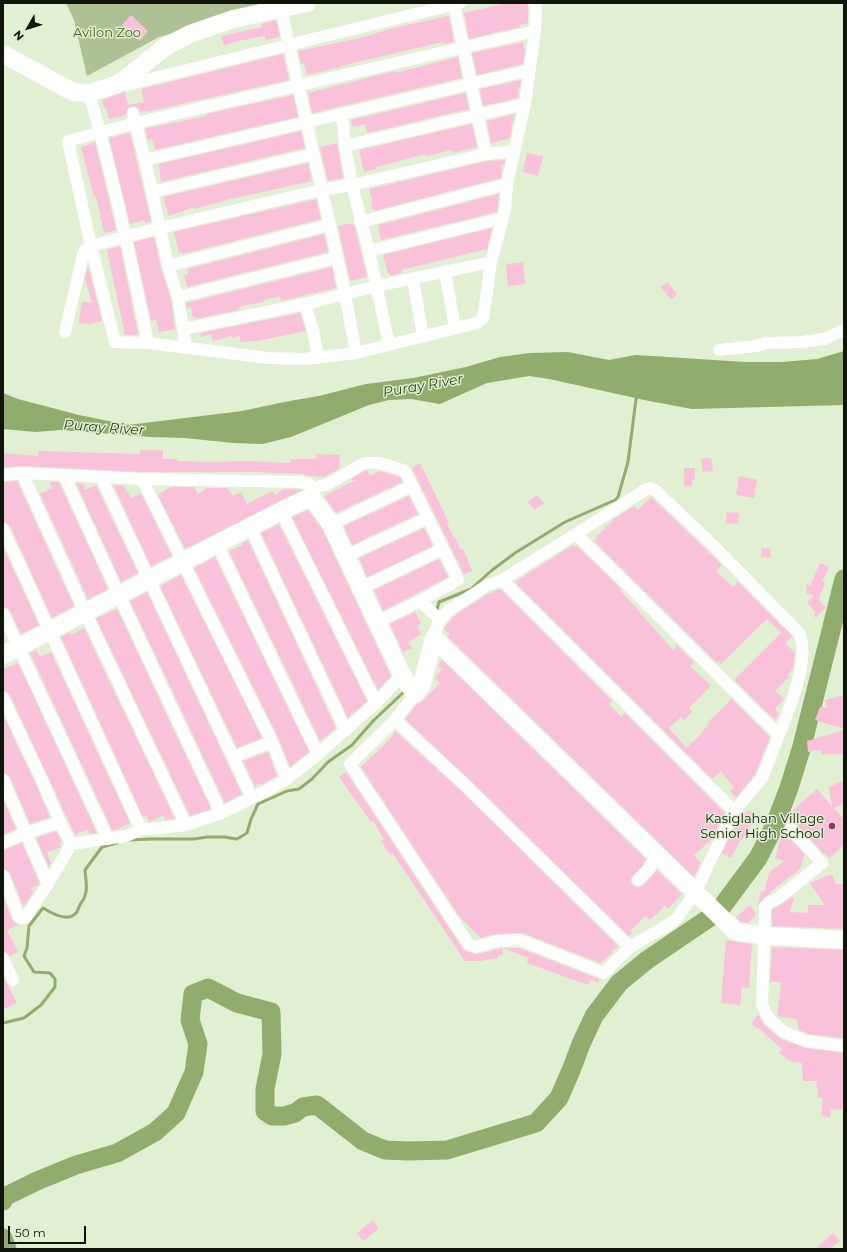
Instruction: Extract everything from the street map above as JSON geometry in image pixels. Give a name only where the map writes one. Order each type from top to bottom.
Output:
[{"type":"street","points":[[3,54],[73,92],[89,93],[115,85],[124,80],[165,47],[190,34],[233,19],[307,3]]},
{"type":"street","points":[[126,85],[457,3],[463,47],[486,154]]},
{"type":"street","points":[[534,3],[536,6],[535,31],[525,104],[507,184],[502,218],[491,262],[483,318],[477,323],[356,354],[305,359],[268,358],[148,343],[115,342],[91,246],[68,141],[101,133],[135,118],[298,87],[535,31]]},
{"type":"street","points":[[281,9],[307,122],[356,354]]},
{"type":"street","points":[[145,160],[530,70]]},
{"type":"street","points":[[89,93],[101,133],[126,236],[148,343]]},
{"type":"street","points":[[345,146],[525,104]]},
{"type":"street","points":[[342,114],[345,146],[352,185],[360,222],[369,251],[389,345]]},
{"type":"street","points":[[135,118],[168,266],[178,297],[186,348]]},
{"type":"street","points":[[65,332],[83,255],[85,250],[91,246],[126,236],[321,190],[352,185],[486,154],[514,151]]},
{"type":"street","points":[[152,192],[313,154]]},
{"type":"street","points":[[360,222],[507,184]]},
{"type":"street","points":[[369,251],[502,218]]},
{"type":"street","points":[[168,266],[329,225]]},
{"type":"street","points":[[178,297],[336,258]]},
{"type":"street","points":[[184,329],[305,304],[377,286],[491,262]]},
{"type":"street","points":[[445,272],[455,328]]},
{"type":"street","points":[[413,279],[423,337]]},
{"type":"street","points":[[305,304],[313,330],[318,358]]},
{"type":"street","points":[[719,350],[756,346],[766,343],[802,342],[824,339],[844,330]]},
{"type":"street","points":[[11,651],[281,511],[367,463],[387,465],[405,471],[458,580],[431,612]]},
{"type":"street","points":[[3,475],[22,474],[142,479],[307,483],[315,501],[331,524],[377,622],[409,684],[396,720],[350,764],[469,945],[476,947],[497,942],[520,940],[604,973],[630,947],[671,923],[702,899],[734,811],[762,778],[779,735],[794,693],[802,658],[802,639],[799,633],[712,544],[655,490],[651,488],[645,490],[502,580],[486,586],[449,610],[377,622]]},
{"type":"street","points":[[22,474],[85,612],[186,824]]},
{"type":"street","points":[[64,476],[221,813]]},
{"type":"street","points":[[102,477],[252,798]]},
{"type":"street","points":[[142,479],[272,742],[287,779]]},
{"type":"street","points":[[331,524],[412,486]]},
{"type":"street","points":[[281,511],[376,703]]},
{"type":"street","points":[[346,556],[428,518]]},
{"type":"street","points":[[250,527],[345,729]]},
{"type":"street","points":[[3,529],[139,825],[143,829]]},
{"type":"street","points":[[576,534],[779,735]]},
{"type":"street","points":[[217,544],[318,754]]},
{"type":"street","points":[[361,588],[443,549]]},
{"type":"street","points":[[502,580],[734,811]]},
{"type":"street","points":[[71,844],[126,836],[143,829],[186,824],[221,813],[287,779],[376,703],[409,684],[422,685],[437,624],[431,612]]},
{"type":"street","points":[[3,614],[11,651],[108,839]]},
{"type":"street","points":[[434,638],[728,926],[737,932],[844,940]]},
{"type":"street","points":[[3,698],[71,844]]},
{"type":"street","points":[[396,720],[465,785],[630,947]]},
{"type":"street","points":[[233,757],[272,742]]},
{"type":"street","points":[[3,780],[48,884]]},
{"type":"street","points":[[3,843],[26,833],[60,822]]},
{"type":"street","points":[[791,829],[822,863],[786,893],[765,907],[762,1005],[769,1019],[784,1032],[806,1041],[844,1046]]},
{"type":"street","points":[[3,876],[19,916],[25,918],[48,884],[71,844]]},
{"type":"street","points":[[638,880],[650,869],[652,863],[658,857]]},
{"type":"street","points":[[3,959],[13,980]]},
{"type":"green space","name":"Avilon Zoo","points":[[66,3],[296,3],[235,15],[159,37],[87,76],[74,20]]},
{"type":"water","name":"Puray River","points":[[844,351],[844,405],[692,409],[529,376],[487,383],[440,404],[411,399],[389,400],[369,405],[291,437],[263,444],[61,430],[35,432],[3,429],[3,393],[18,399],[79,415],[128,425],[242,411],[319,396],[366,384],[413,378],[466,367],[500,357],[530,353],[568,352],[609,360],[636,355],[745,362],[782,362],[817,359]]},
{"type":"building","points":[[506,3],[527,3],[528,23],[519,25],[520,27],[469,39],[464,13]]},
{"type":"building","points":[[131,15],[148,31],[140,41],[122,25]]},
{"type":"building","points":[[449,16],[454,42],[444,44],[443,42],[307,75],[304,63],[301,64],[298,51],[360,38],[390,29]]},
{"type":"building","points":[[276,20],[280,37],[266,40],[265,36],[233,42],[224,46],[221,36],[262,27],[261,24]]},
{"type":"building","points":[[523,42],[525,51],[523,64],[477,75],[472,53]]},
{"type":"building","points":[[283,54],[289,80],[146,112],[140,112],[138,108],[132,106],[128,108],[126,115],[109,119],[106,108],[104,108],[102,100],[124,92],[128,105],[144,102],[141,89]]},
{"type":"building","points":[[458,57],[462,78],[312,113],[308,93]]},
{"type":"building","points":[[521,80],[520,87],[518,88],[518,98],[483,106],[480,89]]},
{"type":"building","points":[[465,93],[469,109],[367,133],[365,124],[353,127],[351,120]]},
{"type":"building","points":[[293,95],[298,117],[155,150],[152,139],[148,140],[145,129],[207,116],[206,114]]},
{"type":"building","points":[[515,114],[513,122],[511,123],[512,128],[510,138],[491,143],[487,121]]},
{"type":"building","points":[[472,124],[477,147],[453,153],[452,150],[426,156],[426,154],[376,167],[376,169],[364,172],[359,150]]},
{"type":"building","points":[[301,131],[305,148],[161,182],[159,164]]},
{"type":"building","points":[[130,133],[151,221],[145,223],[144,220],[130,224],[109,138]]},
{"type":"building","points":[[95,142],[116,230],[104,233],[96,196],[94,197],[81,147]]},
{"type":"building","points":[[337,143],[343,178],[328,181],[320,147]]},
{"type":"building","points":[[527,153],[543,156],[538,176],[523,172]]},
{"type":"building","points":[[505,160],[504,164],[501,165],[501,178],[374,211],[374,209],[372,209],[372,200],[369,189],[487,161]]},
{"type":"building","points":[[308,163],[312,181],[231,199],[195,209],[194,207],[169,216],[163,197]]},
{"type":"building","points":[[499,194],[497,212],[381,240],[378,225]]},
{"type":"building","points":[[316,199],[321,219],[183,254],[183,252],[179,253],[174,232]]},
{"type":"building","points":[[353,223],[367,277],[350,281],[338,226]]},
{"type":"building","points":[[492,228],[487,249],[401,270],[402,273],[390,276],[390,273],[388,274],[383,255]]},
{"type":"building","points":[[324,234],[328,252],[187,287],[184,275],[188,274],[187,269]]},
{"type":"building","points":[[154,237],[161,268],[171,299],[175,329],[159,332],[156,320],[151,321],[134,242]]},
{"type":"building","points":[[120,246],[138,334],[133,335],[125,335],[107,250]]},
{"type":"building","points":[[523,262],[525,284],[508,286],[506,264]]},
{"type":"building","points":[[88,266],[102,321],[89,324],[79,323],[82,302],[92,303],[85,278]]},
{"type":"building","points":[[332,267],[336,288],[281,301],[280,296],[264,300],[264,302],[241,306],[239,310],[196,319],[193,317],[191,307],[187,308],[186,303]]},
{"type":"building","points":[[667,282],[677,294],[671,300],[661,287]]},
{"type":"building","points":[[300,313],[306,331],[253,342],[240,342],[240,336],[233,338],[232,336],[213,341],[211,334],[201,337],[200,333]]},
{"type":"building","points":[[140,450],[163,450],[163,459],[210,462],[250,461],[290,463],[291,459],[316,459],[317,454],[340,455],[339,469],[324,477],[303,475],[305,474],[256,472],[142,472],[22,466],[3,467],[3,453],[38,456],[38,451],[140,454]]},
{"type":"building","points":[[711,458],[713,471],[703,472],[701,459]]},
{"type":"building","points":[[420,463],[449,523],[447,523],[454,538],[461,550],[463,549],[472,571],[464,574],[412,468]]},
{"type":"building","points":[[684,468],[695,468],[695,480],[692,480],[692,486],[684,486]]},
{"type":"building","points":[[366,470],[370,476],[379,471],[385,472],[389,475],[391,474],[400,477],[402,482],[336,513],[324,496],[356,480],[350,480]]},
{"type":"building","points":[[739,476],[757,480],[754,498],[736,495]]},
{"type":"building","points":[[17,481],[74,606],[52,618],[10,526],[3,522],[3,482]]},
{"type":"building","points":[[59,482],[108,589],[88,599],[40,494],[52,488],[49,483]]},
{"type":"building","points":[[76,483],[83,484],[85,490],[96,485],[138,573],[121,582]]},
{"type":"building","points":[[113,485],[124,486],[131,498],[141,493],[172,556],[151,566]]},
{"type":"building","points":[[171,487],[194,487],[198,494],[207,488],[228,488],[233,496],[241,492],[247,504],[272,491],[275,495],[283,489],[302,490],[185,549],[158,495]]},
{"type":"building","points":[[537,495],[544,503],[535,510],[528,502]]},
{"type":"building","points":[[409,496],[418,514],[352,545],[344,526]]},
{"type":"building","points":[[651,497],[722,565],[716,571],[733,587],[738,582],[792,636],[785,643],[795,653],[793,668],[788,675],[790,676],[775,691],[784,699],[775,709],[779,714],[775,720],[734,680],[781,633],[767,619],[721,664],[719,661],[717,663],[594,541],[597,538],[596,537],[614,519],[634,506],[638,510]]},
{"type":"building","points":[[308,510],[322,529],[391,676],[378,690],[292,517]]},
{"type":"building","points":[[727,512],[739,513],[738,524],[726,523]]},
{"type":"building","points":[[279,524],[367,701],[348,718],[261,533]]},
{"type":"building","points":[[424,528],[433,546],[367,577],[359,558]]},
{"type":"building","points":[[248,540],[336,728],[320,741],[229,551],[243,545],[242,543]]},
{"type":"building","points":[[573,545],[575,547],[577,546],[621,589],[620,590],[673,650],[677,645],[694,662],[690,666],[711,686],[689,708],[692,712],[684,720],[681,717],[669,728],[686,748],[700,735],[711,719],[732,699],[770,737],[755,774],[736,798],[730,791],[734,788],[721,771],[712,779],[515,582]]},
{"type":"building","points":[[3,547],[39,625],[21,634],[10,610],[3,607]]},
{"type":"building","points":[[762,548],[771,549],[770,558],[761,557]]},
{"type":"building","points":[[215,557],[309,752],[290,767],[279,739],[194,568]]},
{"type":"building","points":[[439,559],[448,577],[383,611],[374,590]]},
{"type":"building","points":[[820,563],[829,567],[822,582],[825,582],[819,598],[817,597],[826,608],[814,618],[815,612],[807,602],[814,596],[806,593],[807,584],[810,586]]},
{"type":"building","points":[[181,575],[262,738],[237,748],[160,586]]},
{"type":"building","points":[[500,589],[612,701],[609,704],[621,717],[625,713],[725,813],[712,839],[694,855],[701,863],[694,877],[447,636],[450,634],[444,629],[454,616],[489,593],[491,594]]},
{"type":"building","points":[[147,592],[242,794],[225,803],[130,601]]},
{"type":"building","points":[[117,609],[211,809],[190,816],[96,618]]},
{"type":"building","points":[[415,612],[421,623],[417,626],[421,634],[408,642],[412,648],[403,652],[390,624]]},
{"type":"building","points":[[84,628],[175,819],[165,820],[164,815],[149,822],[146,815],[143,817],[61,637],[70,632],[71,635]]},
{"type":"building","points":[[36,650],[40,657],[51,652],[130,823],[116,830],[112,830],[30,653]]},
{"type":"building","points":[[442,660],[646,859],[643,865],[631,878],[633,886],[643,886],[657,870],[682,894],[668,909],[665,906],[650,920],[646,916],[630,931],[632,933],[629,936],[470,780],[405,719],[417,704],[423,701],[440,683],[435,678],[442,669],[438,666]]},
{"type":"building","points":[[18,663],[97,833],[89,834],[87,829],[75,835],[10,695],[3,691],[3,669]]},
{"type":"building","points":[[844,695],[844,729],[815,720],[820,707],[827,708],[825,700]]},
{"type":"building","points":[[3,715],[50,817],[30,824],[10,777],[3,773]]},
{"type":"building","points":[[844,730],[844,754],[821,754],[821,750],[808,752],[807,741]]},
{"type":"building","points":[[395,731],[460,790],[618,946],[611,952],[612,953],[600,963],[522,933],[496,934],[481,938],[460,917],[361,767],[382,747],[395,733]]},
{"type":"building","points":[[268,752],[277,776],[255,786],[243,761]]},
{"type":"building","points":[[346,772],[463,949],[467,952],[478,954],[502,948],[503,955],[498,956],[498,958],[480,961],[465,961],[393,854],[390,855],[381,841],[384,839],[373,821],[371,822],[339,777]]},
{"type":"building","name":"Kasiglahan Village Senior High School","points":[[844,780],[844,803],[834,808],[844,819],[844,844],[830,858],[824,854],[795,823],[789,814],[817,789],[832,806],[829,787]]},
{"type":"building","points":[[3,799],[16,829],[3,835]]},
{"type":"building","points":[[749,810],[756,817],[742,840],[741,839],[731,858],[722,853],[738,819]]},
{"type":"building","points":[[56,831],[62,842],[59,843],[61,847],[47,852],[51,863],[49,867],[36,838]]},
{"type":"building","points":[[781,837],[791,840],[804,854],[801,868],[769,893],[771,893],[758,905],[761,891],[764,892],[769,873],[784,861],[775,858]]},
{"type":"building","points":[[22,843],[39,883],[31,888],[33,892],[23,906],[10,873],[3,869],[3,850]]},
{"type":"building","points":[[832,874],[836,884],[844,884],[844,929],[772,926],[772,910],[791,898],[794,898],[790,912],[808,913],[808,905],[825,905],[810,883]]},
{"type":"building","points":[[3,897],[12,920],[18,925],[7,930],[18,952],[10,956],[3,952]]},
{"type":"building","points":[[750,905],[756,914],[748,923],[741,922],[736,917]]},
{"type":"building","points":[[726,940],[752,944],[749,988],[742,987],[740,1005],[721,1003]]},
{"type":"building","points":[[772,947],[844,950],[844,1038],[808,1034],[799,1030],[797,1019],[777,1016],[781,982],[770,982]]},
{"type":"building","points":[[503,948],[519,948],[599,979],[598,983],[590,979],[588,985],[527,963],[528,958]]},
{"type":"building","points":[[3,976],[17,1003],[3,1009]]},
{"type":"building","points":[[758,1014],[764,1025],[781,1039],[805,1048],[844,1053],[844,1094],[842,1110],[831,1109],[830,1118],[821,1116],[823,1098],[817,1097],[817,1081],[803,1081],[802,1063],[792,1062],[779,1053],[782,1049],[763,1032],[751,1024]]},
{"type":"building","points":[[373,1220],[379,1228],[363,1241],[357,1233]]},
{"type":"building","points":[[833,1233],[840,1241],[830,1249],[815,1249]]},
{"type":"waterway","points":[[436,613],[439,602],[471,589],[491,571],[515,553],[565,522],[615,500],[618,497],[628,462],[636,399],[638,395]]},
{"type":"waterway","points":[[3,1201],[4,1197],[37,1181],[76,1165],[117,1153],[155,1132],[176,1113],[194,1072],[198,1044],[190,1020],[193,994],[208,988],[237,1003],[271,1012],[272,1054],[265,1089],[265,1111],[272,1116],[284,1116],[295,1113],[303,1107],[317,1105],[363,1141],[385,1150],[408,1151],[447,1150],[536,1123],[559,1098],[594,1016],[619,983],[647,960],[712,916],[721,908],[758,858],[774,827],[789,788],[802,746],[844,579]]},
{"type":"waterway","points":[[128,840],[194,839],[207,837],[237,839],[247,833],[251,819],[258,804],[287,791],[299,789],[312,779],[328,762],[352,745],[374,720],[406,690]]},
{"type":"waterway","points":[[3,1023],[24,1018],[41,1005],[55,987],[55,979],[50,973],[34,972],[24,956],[27,948],[29,926],[43,908],[63,917],[72,916],[76,913],[84,899],[86,892],[85,870],[102,847],[117,843]]},
{"type":"waterway","points":[[3,1238],[7,1249]]},
{"type":"place","name":"Kasiglahan Village Senior High School","points":[[832,826]]}]
